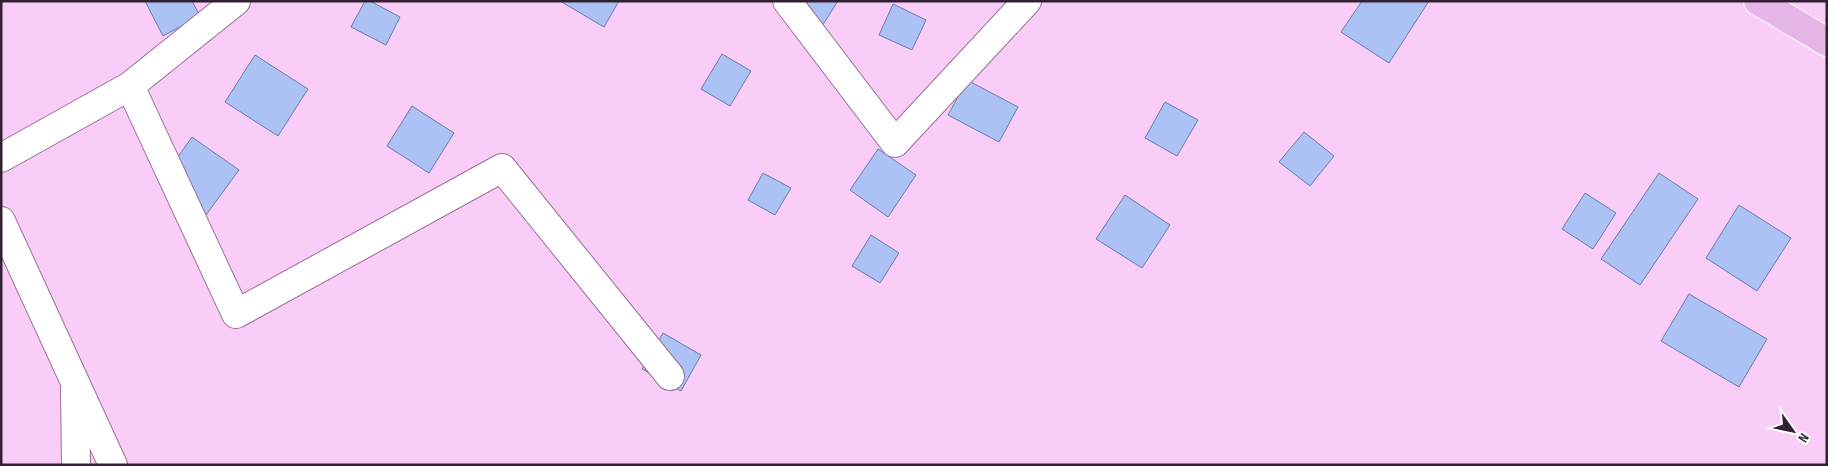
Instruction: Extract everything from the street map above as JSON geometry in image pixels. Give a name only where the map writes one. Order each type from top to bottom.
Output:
[{"type":"main road","points":[[1758,1],[1827,42]]},
{"type":"street","points":[[1,158],[130,86],[236,1]]},
{"type":"street","points":[[787,1],[895,143],[1027,1]]},
{"type":"street","points":[[130,86],[236,314],[502,168],[670,376]]},
{"type":"street","points":[[1,221],[113,465]]},
{"type":"street","points":[[75,381],[76,465]]},
{"type":"building","points":[[145,1],[192,1],[200,16],[163,36]]},
{"type":"building","points":[[365,1],[370,1],[400,17],[386,45],[351,27]]},
{"type":"building","points":[[560,1],[619,1],[604,27]]},
{"type":"building","points":[[798,1],[838,1],[817,34]]},
{"type":"building","points":[[1362,1],[1429,1],[1389,63],[1341,32]]},
{"type":"building","points":[[893,4],[926,20],[912,50],[879,35]]},
{"type":"building","points":[[722,54],[751,71],[730,106],[701,89]]},
{"type":"building","points":[[255,55],[308,89],[278,136],[225,102]]},
{"type":"building","points":[[967,80],[1018,107],[999,142],[948,115]]},
{"type":"building","points":[[1165,102],[1198,120],[1177,156],[1145,138]]},
{"type":"building","points":[[412,106],[454,133],[429,173],[387,146]]},
{"type":"building","points":[[1304,132],[1334,156],[1310,186],[1279,162]]},
{"type":"building","points":[[192,137],[239,170],[206,215],[160,182]]},
{"type":"building","points":[[878,149],[916,175],[888,217],[850,190]]},
{"type":"building","points":[[763,173],[791,188],[775,215],[748,200]]},
{"type":"building","points":[[1659,173],[1698,199],[1640,285],[1601,259]]},
{"type":"building","points":[[1585,193],[1616,213],[1593,249],[1562,229]]},
{"type":"building","points":[[1125,195],[1170,225],[1142,268],[1096,239]]},
{"type":"building","points":[[1739,205],[1791,238],[1757,291],[1706,258]]},
{"type":"building","points":[[871,235],[899,253],[880,283],[852,266]]},
{"type":"building","points":[[1689,294],[1767,339],[1739,387],[1661,341]]},
{"type":"building","points":[[663,333],[701,355],[681,391],[642,369]]}]
